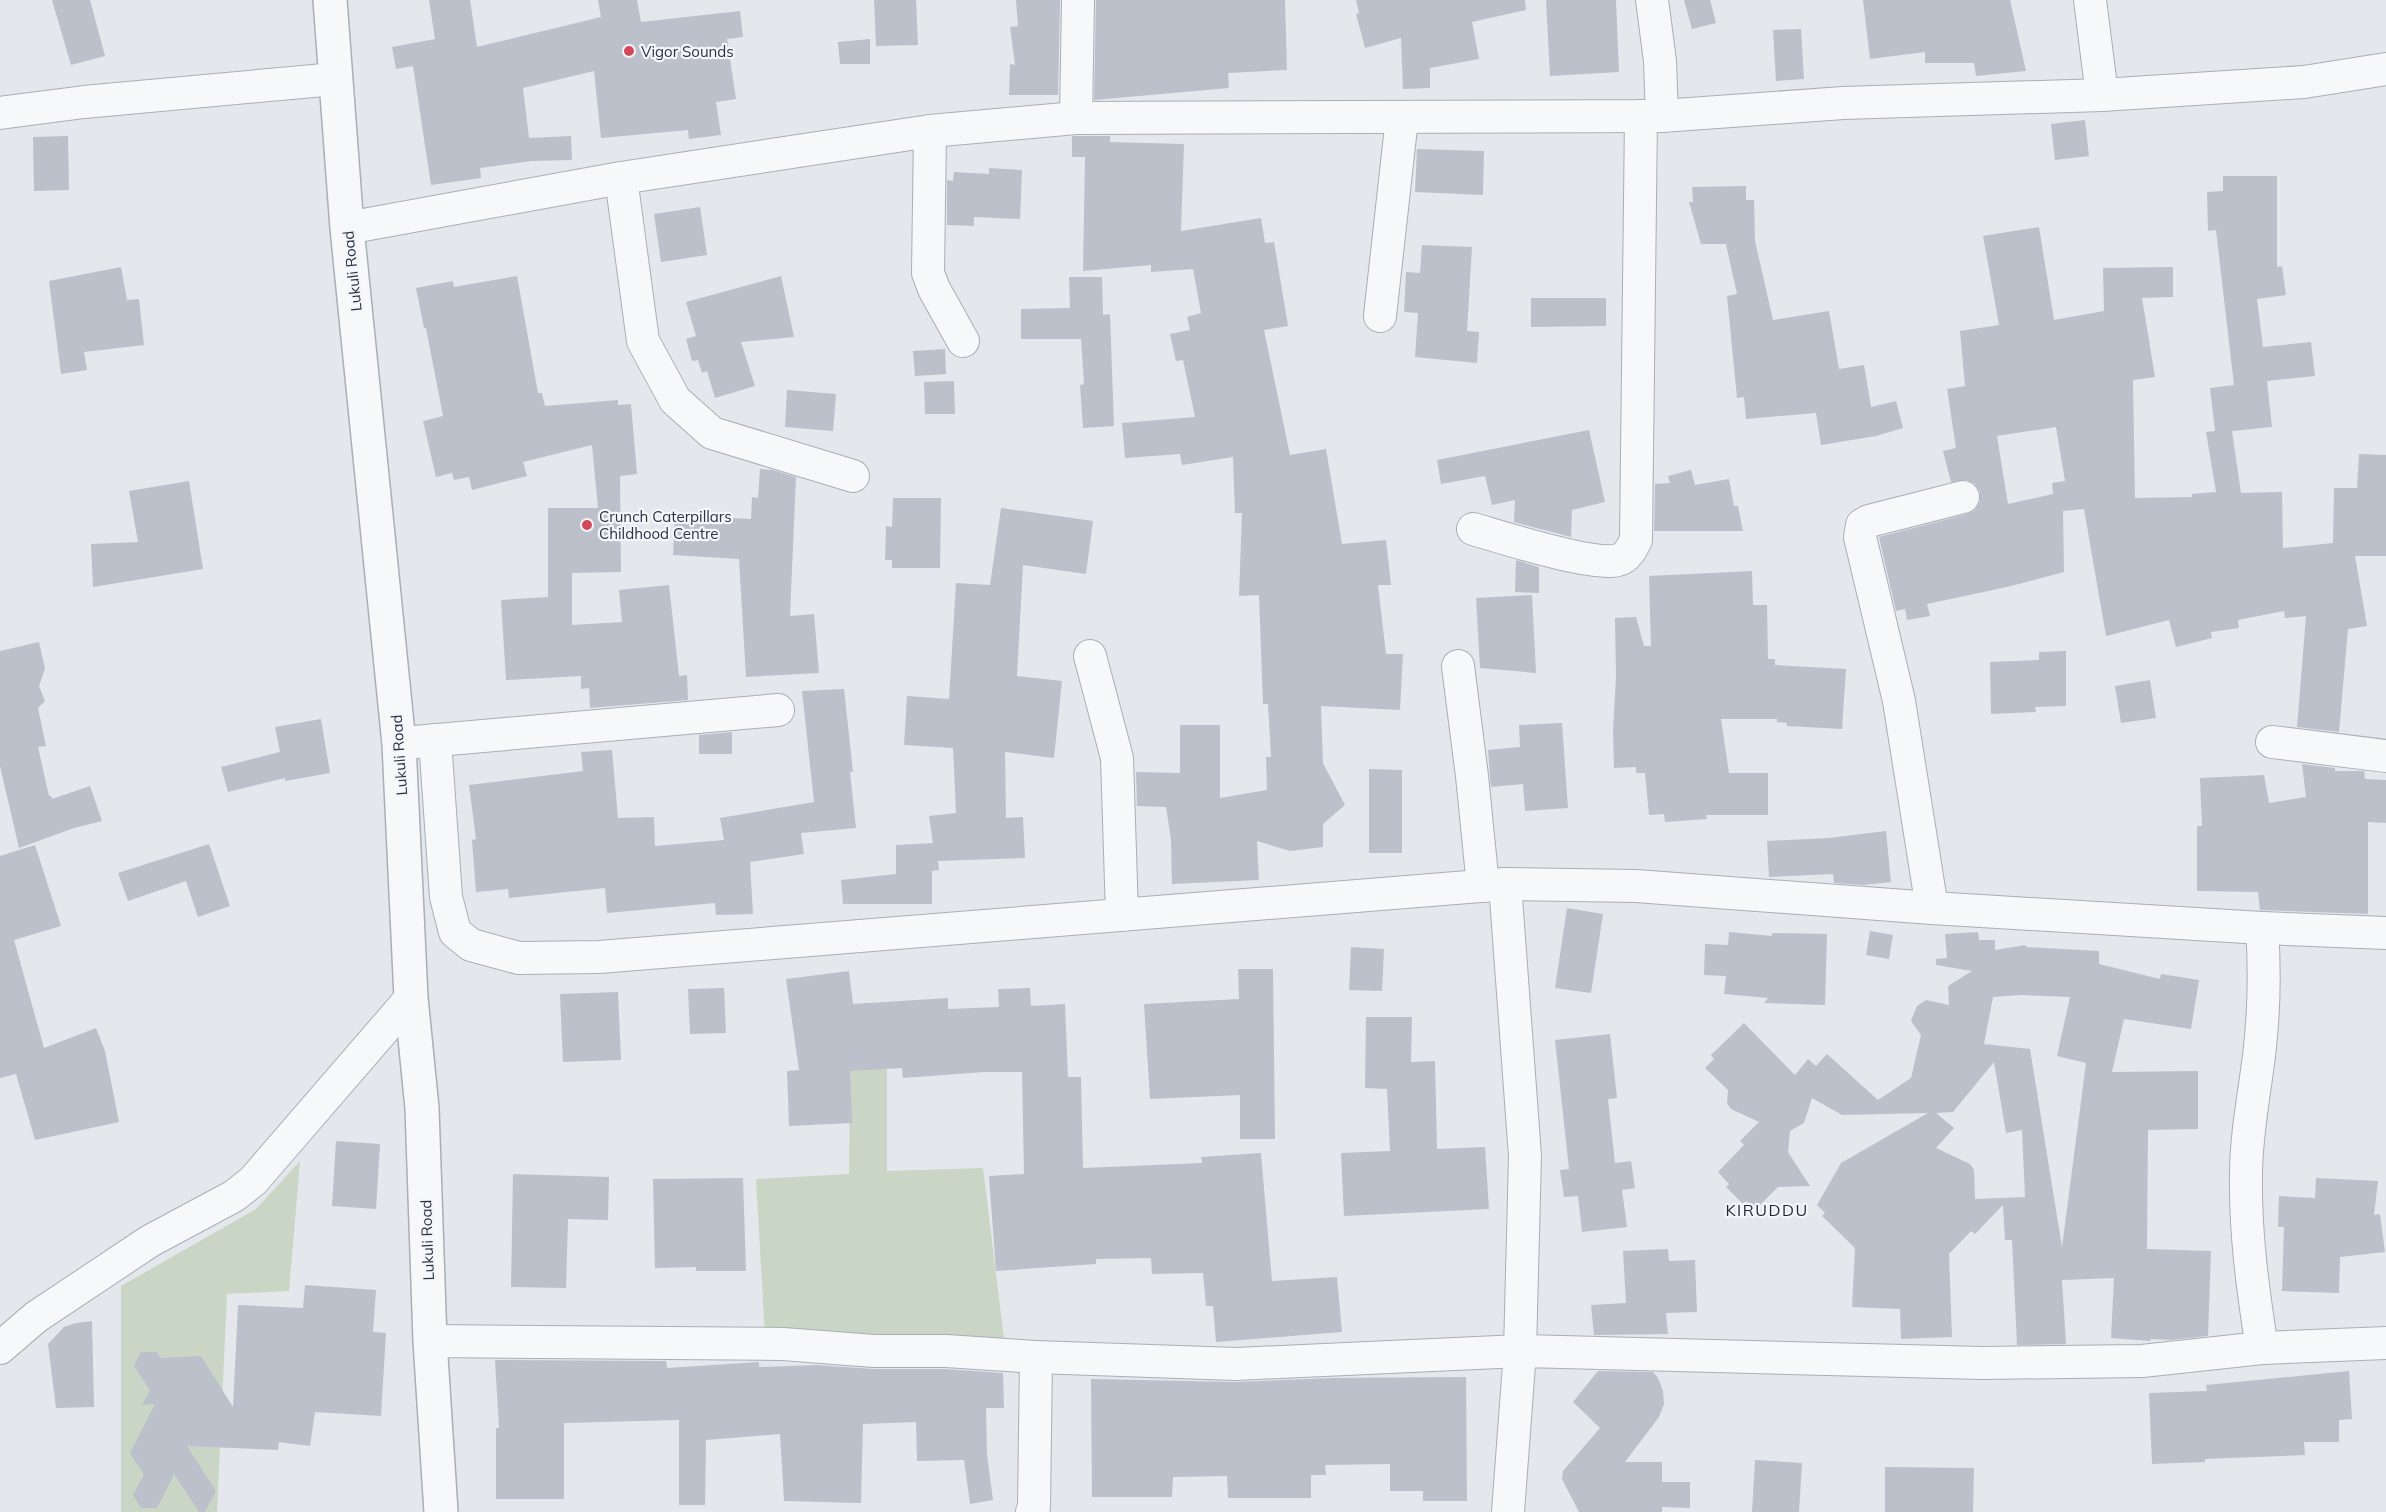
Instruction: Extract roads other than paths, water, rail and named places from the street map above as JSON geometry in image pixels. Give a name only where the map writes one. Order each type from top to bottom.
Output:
[{"type":"street","name":"Lukuli Road","points":[[330,0],[347,228],[399,744],[411,998],[422,1108],[430,1341],[441,1512]]},
{"type":"street","points":[[1076,118],[1078,0]]},
{"type":"street","points":[[1473,529],[1546,549],[1604,561],[1619,560],[1629,553],[1636,540],[1651,116],[1660,61],[1652,0]]},
{"type":"street","points":[[2090,0],[2102,95]]},
{"type":"street","points":[[347,228],[621,178],[930,131],[1076,118],[1651,116],[1843,103],[2102,95],[2304,82],[2386,69]]},
{"type":"street","points":[[0,113],[84,102],[335,79]]},
{"type":"street","points":[[1380,316],[1402,118]]},
{"type":"street","points":[[930,131],[928,273],[934,289],[963,341]]},
{"type":"street","points":[[621,178],[644,341],[675,400],[712,433],[853,476]]},
{"type":"street","points":[[1932,908],[1899,701],[1860,537],[1862,525],[1869,520],[1963,497]]},
{"type":"street","points":[[1090,656],[1117,758],[1122,915]]},
{"type":"street","points":[[1458,666],[1472,776],[1494,885],[1525,1156],[1520,1351],[1508,1512]]},
{"type":"street","points":[[399,744],[778,710]]},
{"type":"street","points":[[435,740],[446,897],[454,932],[471,945],[519,958],[599,957],[1494,885],[1636,886],[1932,908],[2262,928],[2386,933]]},
{"type":"street","points":[[2272,742],[2386,756]]},
{"type":"street","points":[[2262,928],[2265,968],[2259,1054],[2246,1174],[2252,1281],[2262,1348]]},
{"type":"street","points":[[0,1348],[36,1317],[141,1247],[169,1229],[234,1196],[253,1181],[411,998]]},
{"type":"street","points":[[430,1341],[783,1344],[874,1351],[946,1351],[1036,1357],[1236,1364],[1520,1351],[1982,1363],[2142,1361],[2262,1348],[2386,1343]]},
{"type":"street","points":[[1032,1512],[1034,1507],[1036,1357]]},
{"type":"place","name":"Vigor Sounds","points":[[629,51]]},
{"type":"place","name":"Crunch Caterpillars Childhood Centre","points":[[587,525]]},
{"type":"district","name":"KIRUDDU","points":[[1767,1210]]}]
